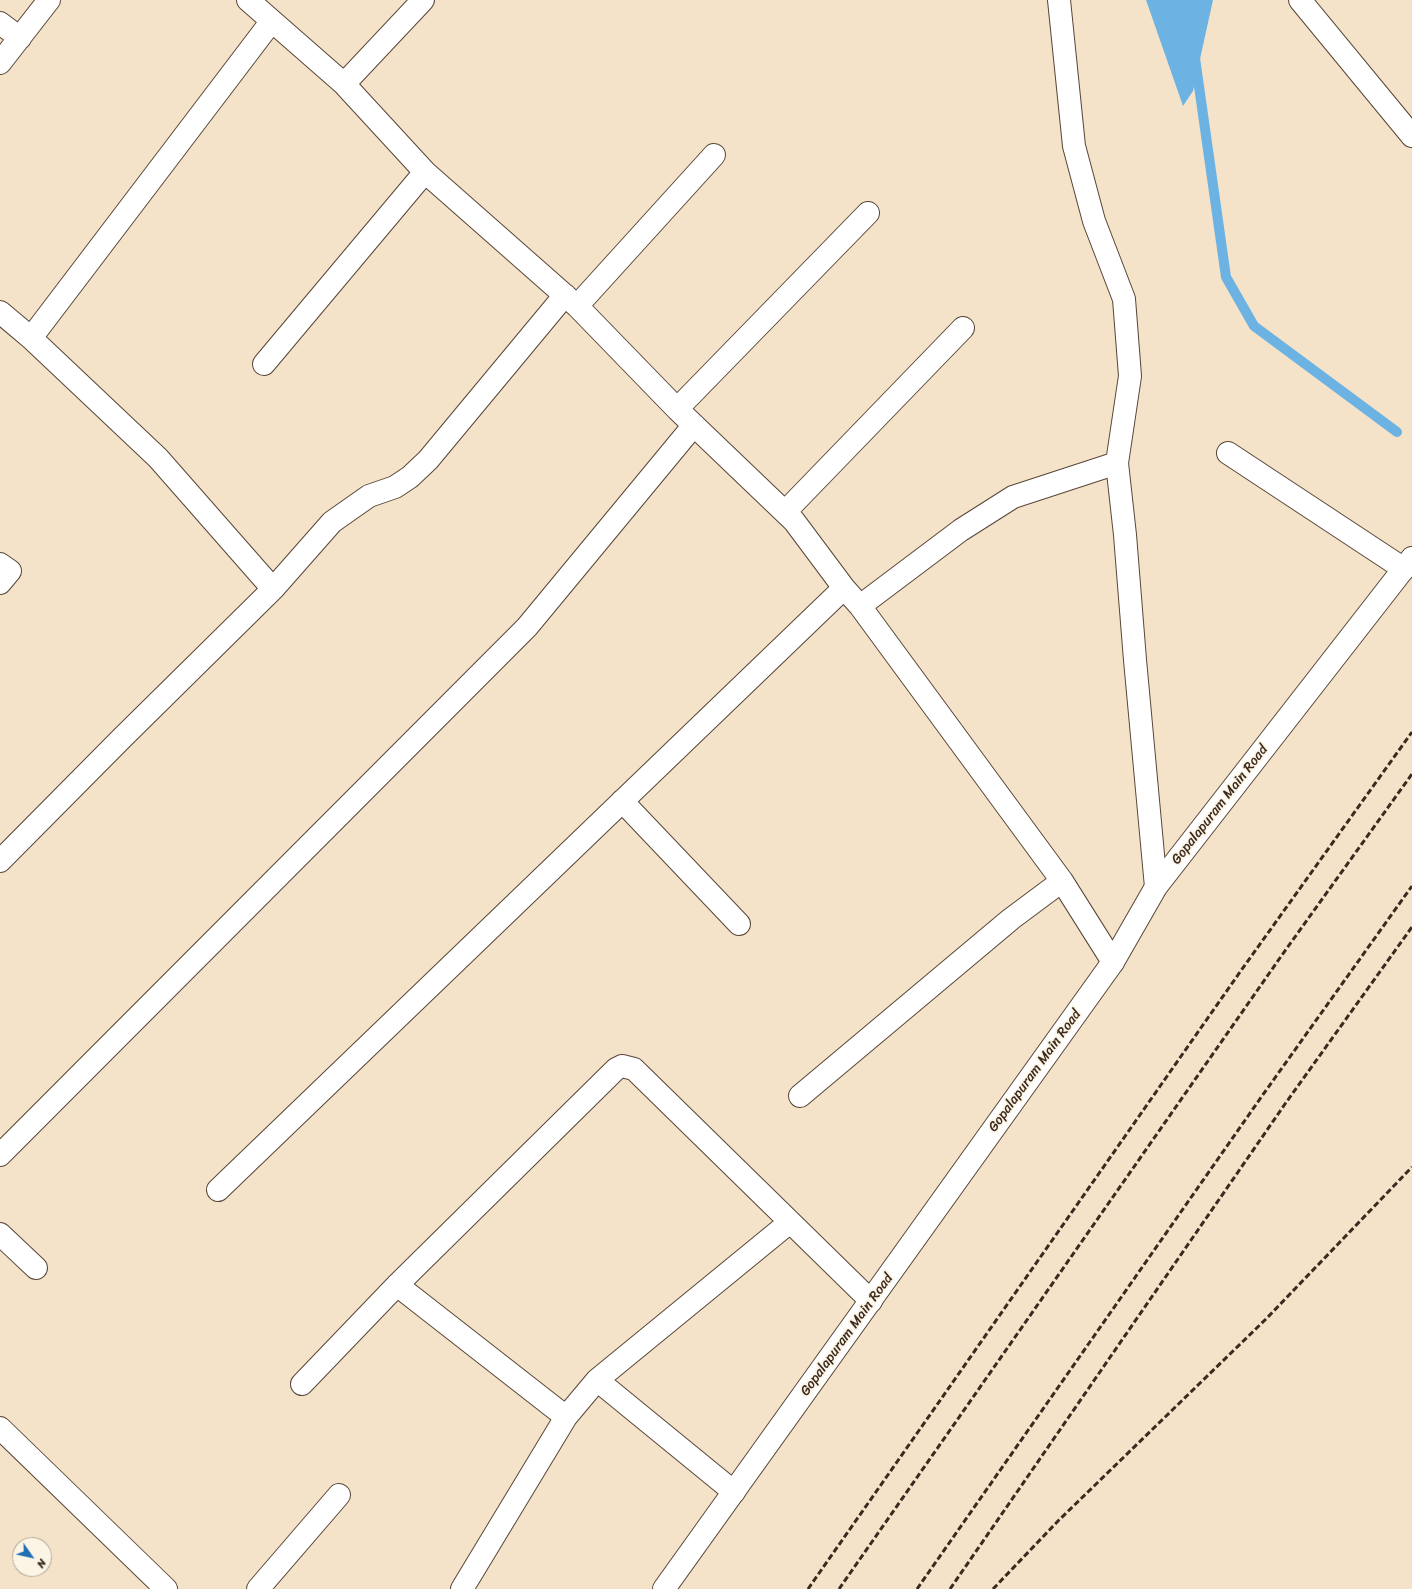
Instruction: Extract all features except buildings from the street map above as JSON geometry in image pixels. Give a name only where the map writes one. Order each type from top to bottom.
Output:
[{"type":"street","points":[[0,64],[49,0]]},
{"type":"street","points":[[248,0],[271,22],[344,84],[424,172],[571,301],[677,409],[794,521],[844,588],[860,606],[1062,880],[1113,962]]},
{"type":"street","points":[[344,84],[423,0]]},
{"type":"street","points":[[1059,0],[1074,146],[1094,221],[1124,299],[1130,376],[1117,463],[1125,535],[1156,887]]},
{"type":"street","points":[[1300,0],[1412,136]]},
{"type":"street","points":[[31,338],[271,22]]},
{"type":"street","points":[[0,23],[20,38]]},
{"type":"street","points":[[0,861],[273,589],[332,522],[369,496],[395,487],[410,477],[428,460],[571,301],[714,155]]},
{"type":"street","points":[[264,364],[424,172]]},
{"type":"street","points":[[677,409],[868,213]]},
{"type":"street","points":[[0,312],[31,338],[158,458],[273,589]]},
{"type":"street","points":[[785,512],[963,328]]},
{"type":"street","points":[[0,1155],[527,627],[694,425]]},
{"type":"street","points":[[1228,453],[1408,563]]},
{"type":"street","points":[[860,606],[961,530],[1013,497],[1117,463]]},
{"type":"street","name":"Gopalapuram Main Road","points":[[664,1589],[1113,962],[1156,887],[1408,563]]},
{"type":"street","points":[[0,564],[10,571],[0,582]]},
{"type":"street","points":[[218,1190],[844,588]]},
{"type":"street","points":[[622,801],[739,924]]},
{"type":"street","points":[[800,1096],[1011,919],[1062,880]]},
{"type":"street","points":[[302,1384],[397,1285],[616,1069],[622,1066],[634,1069],[871,1301]]},
{"type":"street","points":[[462,1589],[566,1417],[598,1380],[790,1222]]},
{"type":"street","points":[[0,1234],[36,1268]]},
{"type":"street","points":[[397,1285],[566,1417]]},
{"type":"street","points":[[598,1380],[734,1492]]},
{"type":"street","points":[[0,1428],[166,1589]]},
{"type":"street","points":[[258,1589],[340,1495]]},
{"type":"water","points":[[1146,0],[1213,0],[1193,91],[1183,106]]},
{"type":"waterway","points":[[1195,58],[1226,277],[1254,326],[1397,432]]},
{"type":"railway","points":[[808,1589],[1240,972],[1412,732]]},
{"type":"railway","points":[[839,1589],[1282,955],[1412,774]]},
{"type":"railway","points":[[917,1589],[1262,1096],[1412,886]]},
{"type":"railway","points":[[950,1589],[1285,1104],[1412,927]]},
{"type":"railway","points":[[993,1589],[1058,1521],[1266,1319],[1412,1167]]}]
